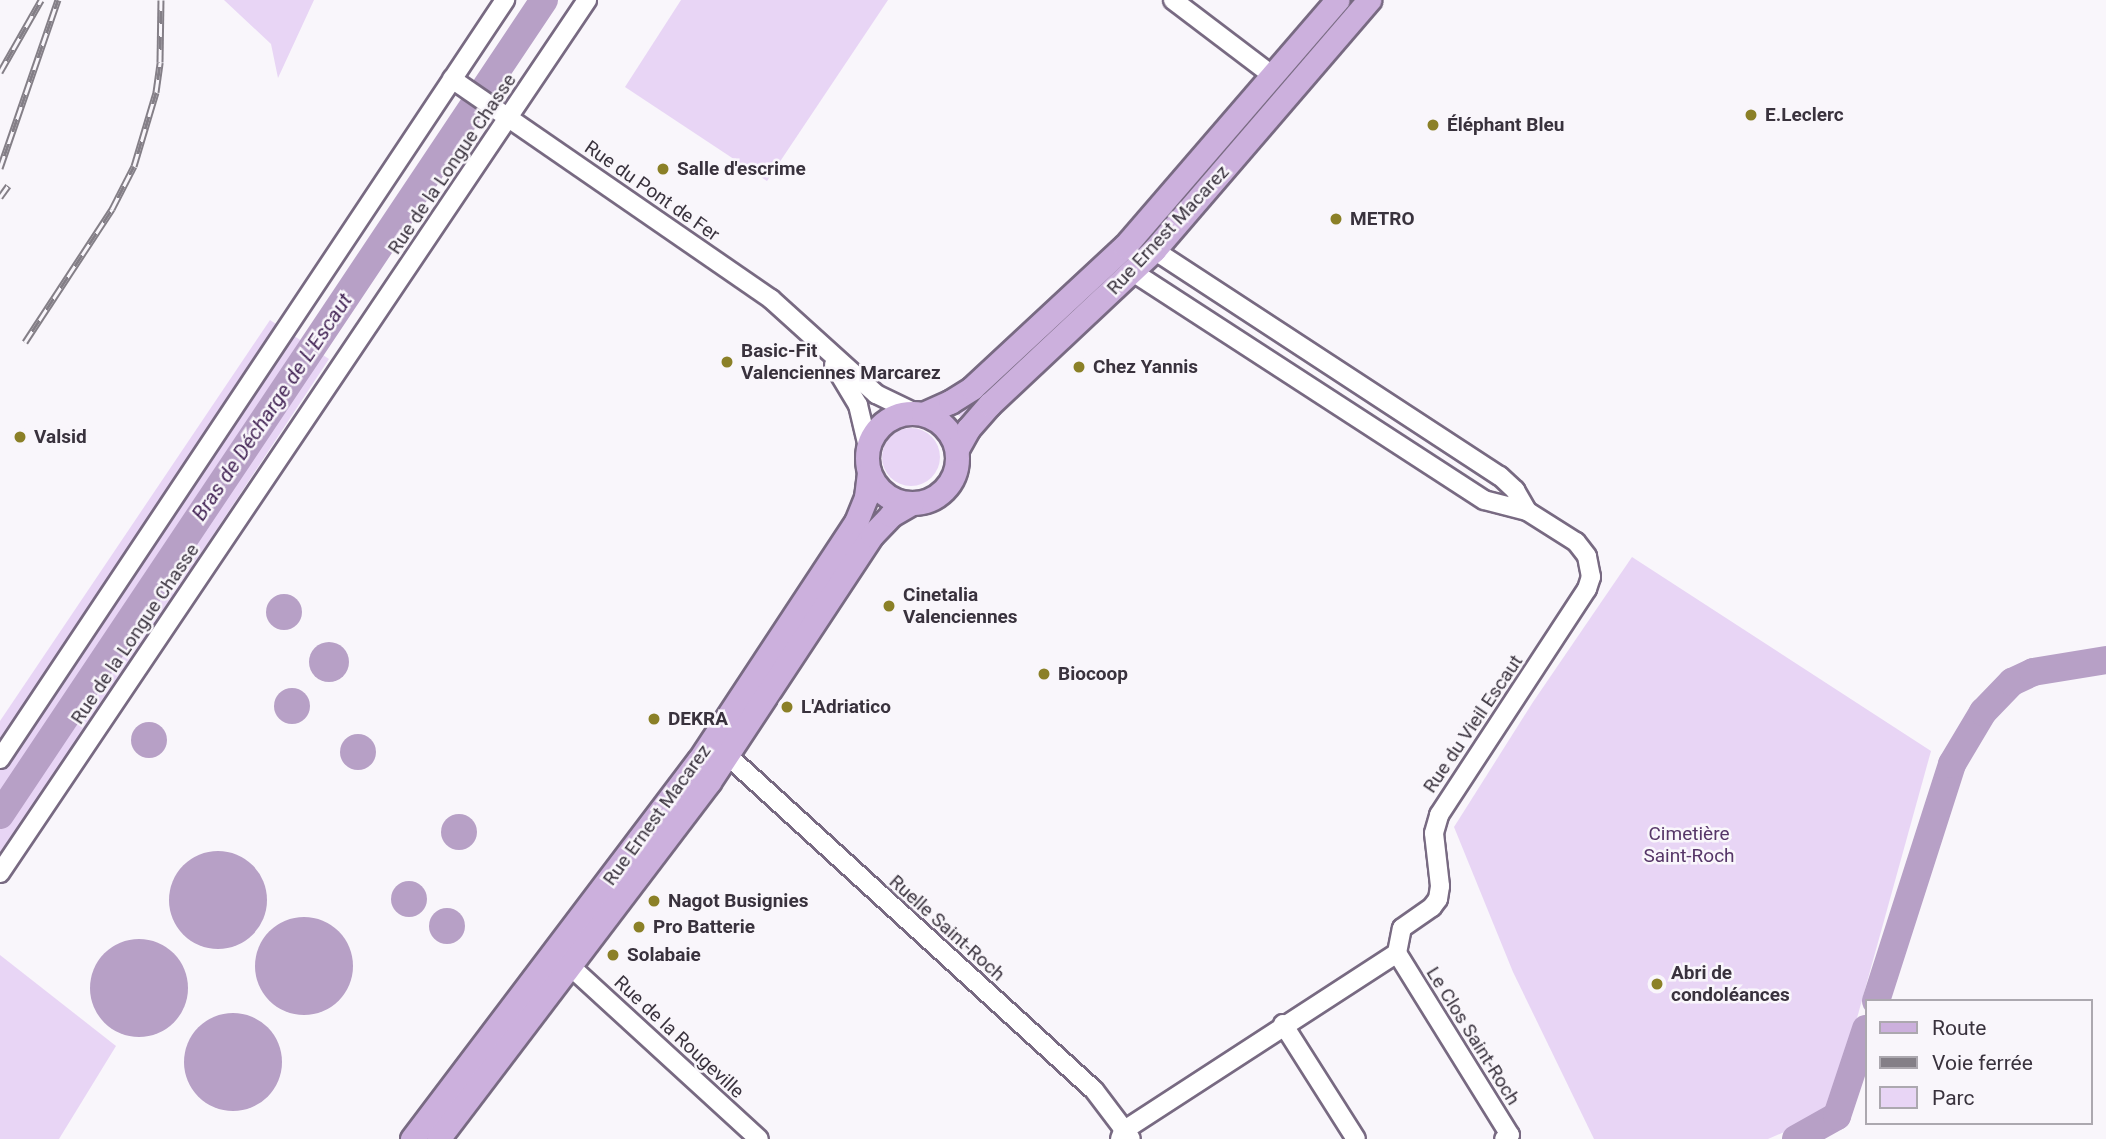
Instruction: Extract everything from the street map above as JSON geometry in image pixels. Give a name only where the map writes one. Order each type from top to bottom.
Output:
[{"type":"main road","name":"Rue Ernest Macarez","points":[[412,1139],[705,751],[856,522],[863,506],[869,472],[868,447],[874,433],[884,422],[898,414],[918,413],[950,402],[972,388],[1104,267],[1151,219],[1337,0]]},
{"type":"main road","name":"Rue Ernest Macarez","points":[[438,1139],[727,755],[872,535],[891,515],[912,503],[933,498],[948,485],[956,468],[957,449],[968,429],[990,404],[1154,250],[1369,0]]},
{"type":"main road","points":[[918,413],[945,426],[957,449]]},
{"type":"main road","points":[[869,472],[876,485],[888,496],[912,503]]},
{"type":"street","points":[[0,759],[505,0]]},
{"type":"street","name":"Rue de la Longue Chasse","points":[[0,873],[587,0]]},
{"type":"street","points":[[1173,0],[1273,76]]},
{"type":"street","name":"Rue du Pont de Fer","points":[[452,79],[771,299],[876,394],[918,413]]},
{"type":"street","name":"Rue du Vieil Escaut","points":[[1154,250],[1500,476],[1515,490],[1527,511]]},
{"type":"street","name":"Rue du Vieil Escaut","points":[[1133,272],[1484,500],[1527,511],[1580,546],[1590,561],[1590,583],[1439,815],[1434,832],[1440,886],[1438,899],[1432,907],[1402,928],[1396,953]]},
{"type":"street","points":[[1249,347],[1264,323]]},
{"type":"street","name":"Rue du Pont de Fer","points":[[820,345],[858,405],[868,447]]},
{"type":"street","name":"Ruelle Saint-Roch","points":[[727,755],[1094,1090],[1124,1136]]},
{"type":"street","points":[[1124,1136],[1283,1024],[1396,953]]},
{"type":"street","name":"Le Clos Saint-Roch","points":[[1396,953],[1510,1135],[1504,1139]]},
{"type":"street","name":"Rue de la Rougeville","points":[[570,966],[759,1139]]},
{"type":"street","points":[[1283,1024],[1356,1139]]},
{"type":"green space","points":[[224,0],[314,0],[278,78],[271,44]]},
{"type":"green space","points":[[681,0],[888,0],[767,181],[625,87]]},
{"type":"green space","points":[[1259,105],[1265,110],[1189,201],[963,420],[954,410]]},
{"type":"green space","points":[[270,320],[329,359],[0,859],[0,721]]},
{"type":"green space","points":[[905,428],[917,428],[932,436],[940,451],[940,463],[932,478],[917,486],[905,486],[890,478],[882,463],[882,451],[890,436]]},
{"type":"green space","name":"Cimetière Saint-Roch","points":[[1632,557],[1931,751],[1831,1112],[1768,1139],[1594,1139],[1513,972],[1454,827],[1533,702]]},
{"type":"green space","points":[[0,955],[116,1046],[59,1139],[0,1139]]},
{"type":"shaded area","points":[[284,594],[296,600],[302,612],[296,624],[284,630],[272,624],[266,612],[272,600]]},
{"type":"shaded area","points":[[329,642],[343,648],[349,662],[343,676],[329,682],[315,676],[309,662],[315,648]]},
{"type":"shaded area","points":[[292,688],[305,693],[310,706],[305,719],[292,724],[279,719],[274,706],[279,693]]},
{"type":"shaded area","points":[[149,722],[162,727],[167,740],[162,753],[149,758],[136,753],[131,740],[136,727]]},
{"type":"shaded area","points":[[358,734],[371,739],[376,752],[371,765],[358,770],[345,765],[340,752],[345,739]]},
{"type":"shaded area","points":[[459,814],[472,819],[477,832],[472,845],[459,850],[446,845],[441,832],[446,819]]},
{"type":"shaded area","points":[[218,851],[237,855],[252,866],[263,881],[267,900],[263,919],[252,934],[237,945],[218,949],[199,945],[184,934],[173,919],[169,900],[173,881],[184,866],[199,855]]},
{"type":"shaded area","points":[[409,881],[422,886],[427,899],[422,912],[409,917],[396,912],[391,899],[396,886]]},
{"type":"shaded area","points":[[447,908],[460,913],[465,926],[460,939],[447,944],[434,939],[429,926],[434,913]]},
{"type":"shaded area","points":[[304,917],[323,921],[338,932],[349,947],[353,966],[349,985],[338,1000],[323,1011],[304,1015],[285,1011],[270,1000],[259,985],[255,966],[259,947],[270,932],[285,921]]},
{"type":"shaded area","points":[[139,939],[158,943],[173,954],[184,969],[188,988],[184,1007],[173,1022],[158,1033],[139,1037],[120,1033],[105,1022],[94,1007],[90,988],[94,969],[105,954],[120,943]]},
{"type":"shaded area","points":[[233,1013],[252,1017],[267,1028],[278,1043],[282,1062],[278,1081],[267,1096],[252,1107],[233,1111],[214,1107],[199,1096],[188,1081],[184,1062],[188,1043],[199,1028],[214,1017]]},
{"type":"waterway","name":"Bras de Décharge de L'Escaut","points":[[0,815],[544,0]]},
{"type":"waterway","points":[[1877,999],[1952,764],[1983,712],[2012,682],[2033,672],[2106,660]]},
{"type":"waterway","points":[[1796,1139],[1837,1116],[1864,1035]]},
{"type":"railway","points":[[0,72],[41,0]]},
{"type":"railway","points":[[0,168],[58,0]]},
{"type":"railway","points":[[25,342],[112,209],[134,166],[156,92],[160,62],[161,0]]},
{"type":"railway","points":[[0,197],[8,186]]},
{"type":"place","name":"E.Leclerc","points":[[1751,115]]},
{"type":"place","name":"Éléphant Bleu","points":[[1433,125]]},
{"type":"place","name":"Salle d'escrime","points":[[663,169]]},
{"type":"place","name":"METRO","points":[[1336,219]]},
{"type":"place","name":"Basic-Fit Valenciennes Marcarez","points":[[727,362]]},
{"type":"place","name":"Chez Yannis","points":[[1079,367]]},
{"type":"place","name":"Valsid","points":[[20,437]]},
{"type":"place","name":"Cinetalia Valenciennes","points":[[889,606]]},
{"type":"place","name":"Biocoop","points":[[1044,674]]},
{"type":"place","name":"L'Adriatico","points":[[787,707]]},
{"type":"place","name":"DEKRA","points":[[654,719]]},
{"type":"place","name":"Nagot Busignies","points":[[654,901]]},
{"type":"place","name":"Pro Batterie","points":[[639,927]]},
{"type":"place","name":"Solabaie","points":[[613,955]]},
{"type":"place","name":"Abri de condoléances","points":[[1657,984]]}]
